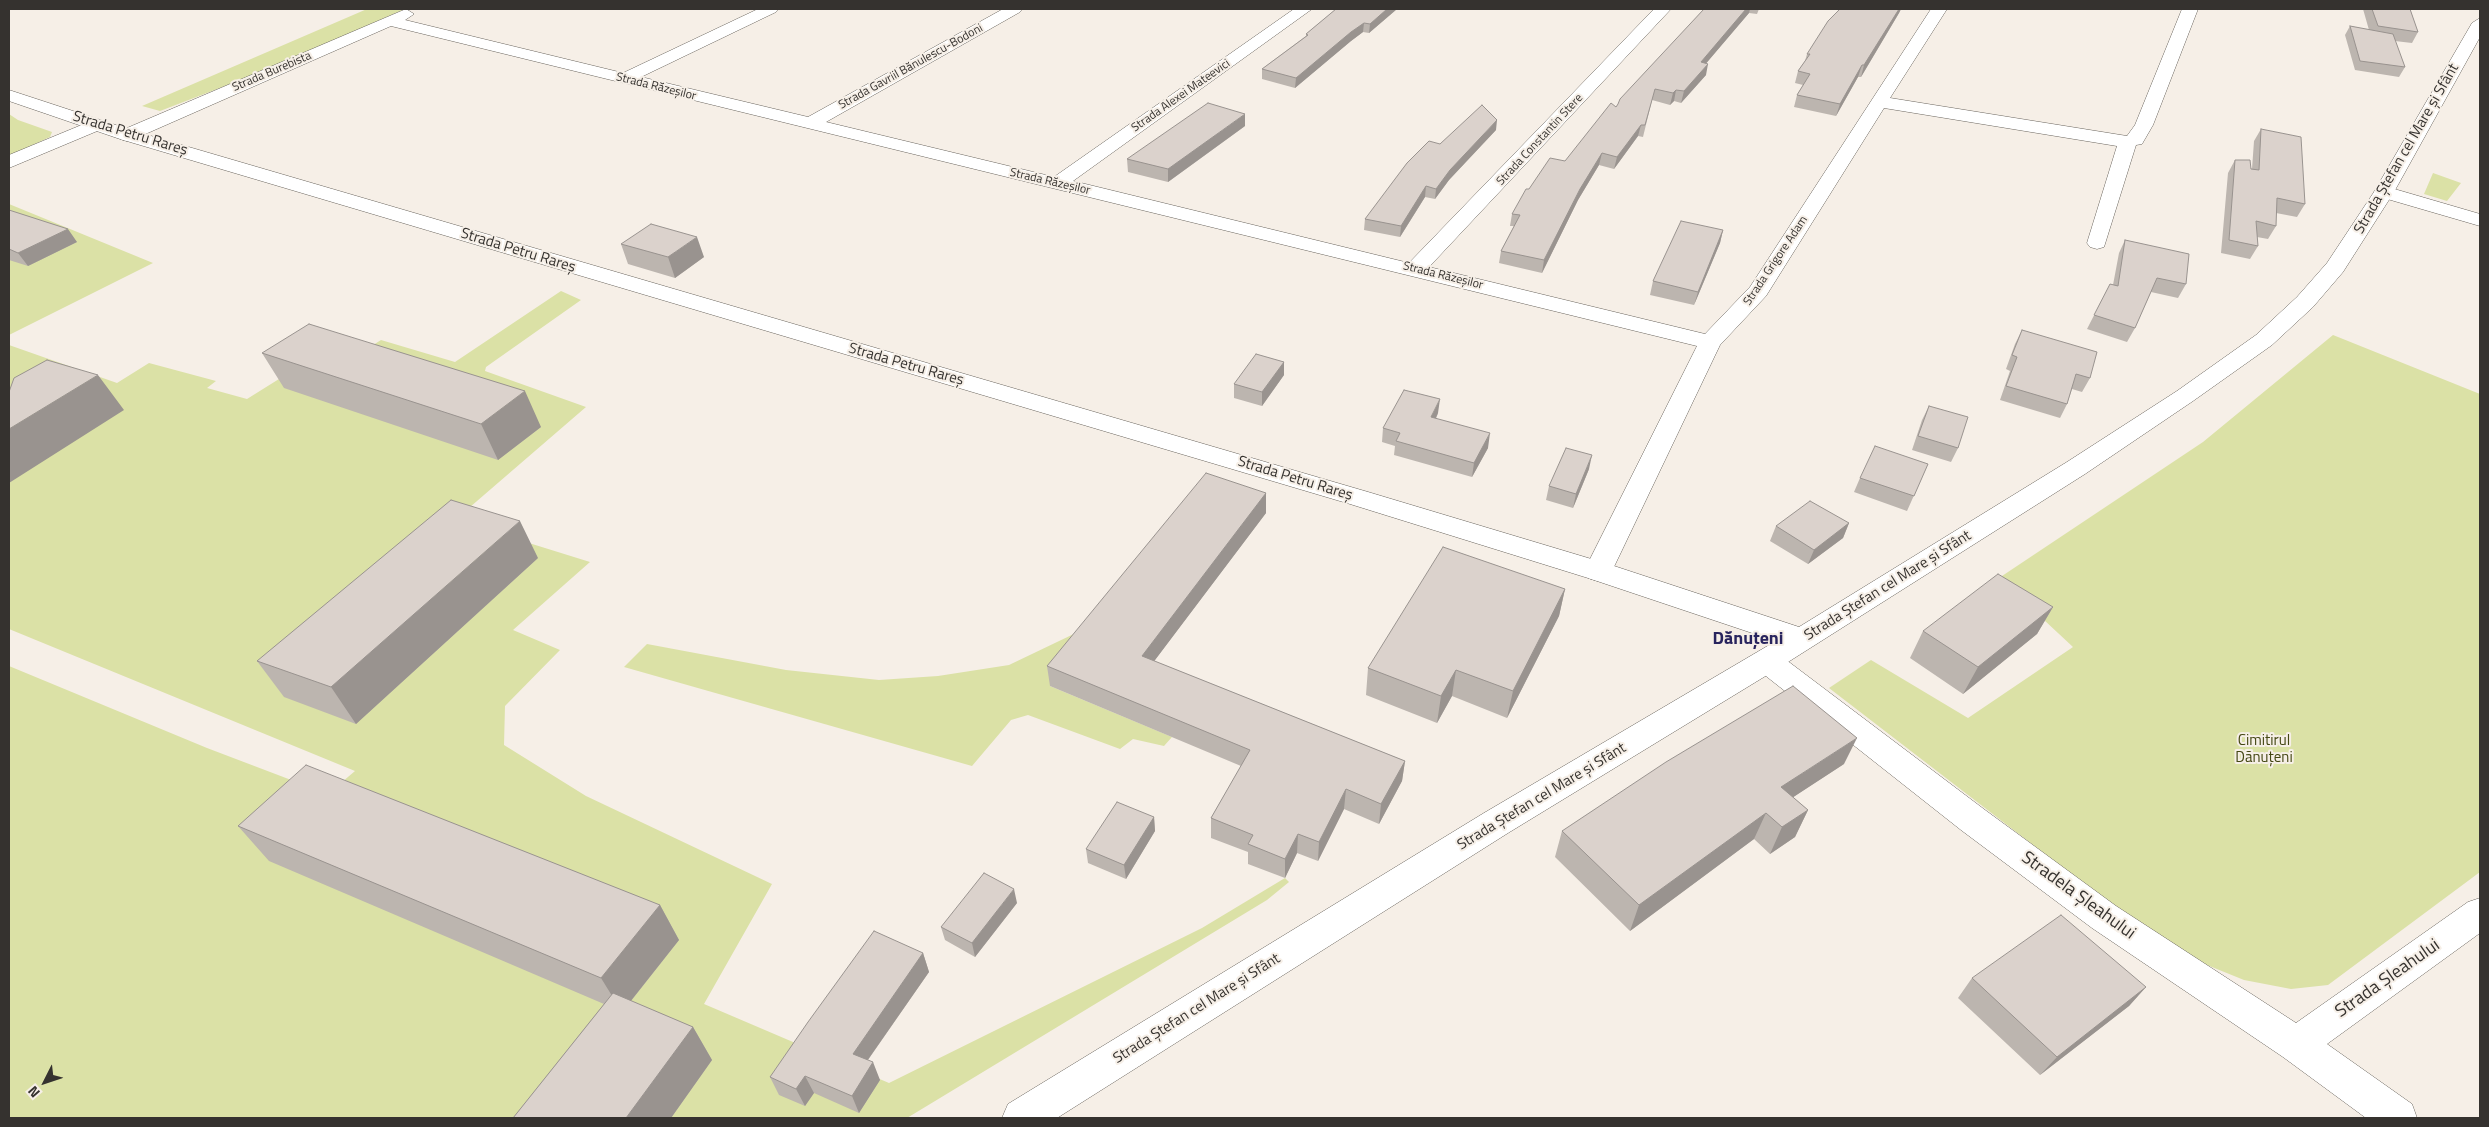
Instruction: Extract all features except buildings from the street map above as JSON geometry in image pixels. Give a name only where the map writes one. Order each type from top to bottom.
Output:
[{"type":"street","name":"Strada Burebista","points":[[127,134],[416,9]]},
{"type":"street","points":[[623,78],[770,9]]},
{"type":"street","name":"Strada Gavriil Bănulescu-Bodoni","points":[[809,124],[1014,9]]},
{"type":"street","name":"Strada Alexei Mateevici","points":[[1058,183],[1304,9]]},
{"type":"street","name":"Strada Constantin Stere","points":[[1415,269],[1663,9]]},
{"type":"street","name":"Strada Grigore Adam","points":[[1598,571],[1692,373],[1710,342],[1758,292],[1939,9]]},
{"type":"street","points":[[1879,102],[2128,142],[2134,140],[2144,125],[2190,9]]},
{"type":"street","name":"Strada Răzeşilor","points":[[389,21],[1710,342]]},
{"type":"street","name":"Strada Ștefan cel Mare și Sfânt","points":[[1025,1117],[1505,818],[1767,661],[2076,468],[2185,396],[2264,340],[2304,302],[2335,267],[2384,192],[2480,23]]},
{"type":"street","name":"Strada Petru Rareș","points":[[9,95],[96,125],[604,277],[1216,455],[1598,571],[1802,639]]},
{"type":"street","points":[[9,162],[96,125]]},
{"type":"street","points":[[2097,243],[2128,142]]},
{"type":"street","points":[[2384,192],[2480,220]]},
{"type":"street","name":"Stradela Șleahului","points":[[1767,661],[1973,820],[2104,917],[2296,1044],[2398,1118]]},
{"type":"street","name":"Strada Șleahului","points":[[2296,1044],[2480,913]]},
{"type":"green space","points":[[367,9],[405,9],[264,71],[160,111],[142,106]]},
{"type":"green space","points":[[9,114],[18,120],[52,132],[50,137],[9,156]]},
{"type":"green space","points":[[2433,173],[2461,183],[2447,201],[2424,194]]},
{"type":"green space","points":[[9,204],[153,263],[9,335]]},
{"type":"green space","points":[[561,291],[581,300],[486,367],[485,371],[586,407],[455,520],[590,562],[513,630],[560,650],[505,706],[504,745],[586,796],[772,884],[704,1004],[889,1083],[1202,928],[1285,878],[1289,882],[1267,900],[907,1118],[9,1118],[9,666],[207,748],[328,794],[355,771],[9,629],[9,345],[117,383],[149,363],[216,381],[207,388],[247,399],[327,349],[362,352],[381,340],[455,362]]},
{"type":"green space","name":"Cimitirul Dănuțeni","points":[[2333,335],[2480,394],[2480,872],[2328,985],[2291,989],[2244,980],[2202,963],[2150,935],[1829,688],[1871,660],[1968,718],[2073,647],[1999,578],[2203,442]]},
{"type":"green space","points":[[1080,631],[1050,686],[1172,737],[1164,746],[1133,739],[1120,749],[1028,715],[1011,720],[972,766],[624,667],[647,644],[786,670],[879,680],[938,676],[1009,665]]},
{"type":"district","name":"Dănuțeni","points":[[1748,640]]}]
